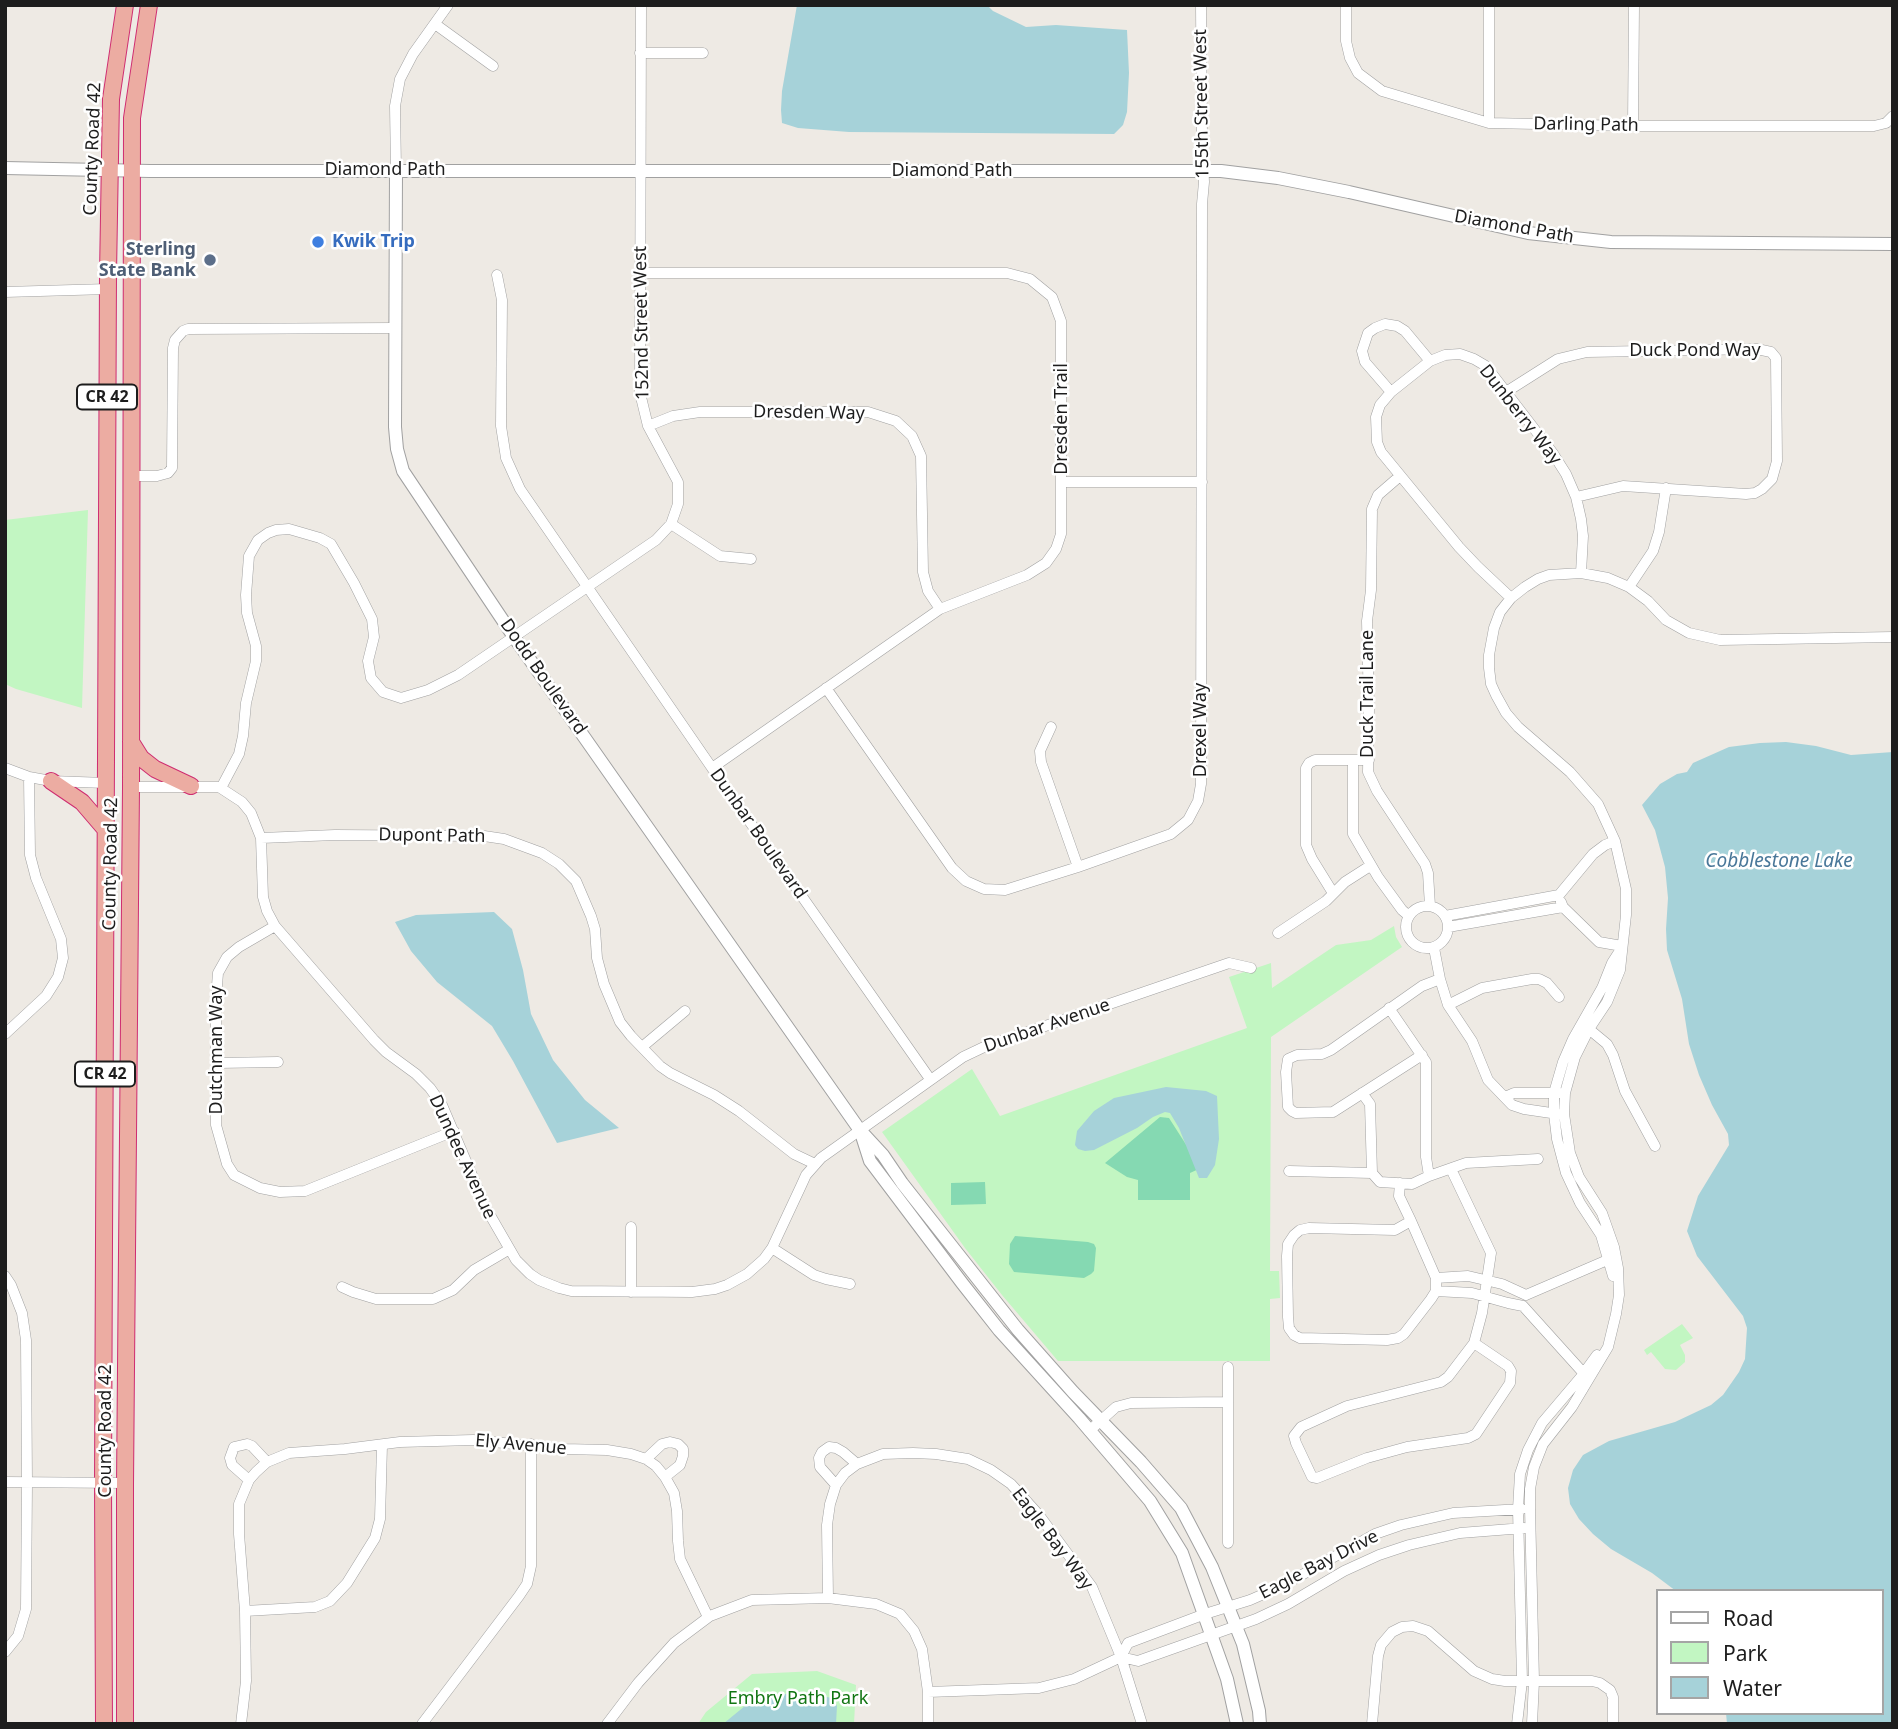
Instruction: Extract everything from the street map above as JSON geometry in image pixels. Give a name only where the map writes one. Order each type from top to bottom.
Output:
[{"type":"highway","name":"County Road 42","points":[[104,1724],[108,289],[111,99],[125,5]]},
{"type":"highway","name":"County Road 42","points":[[125,1724],[132,118],[149,5]]},
{"type":"highway","points":[[131,742],[141,758],[155,769],[191,786]]},
{"type":"highway","points":[[107,754],[131,787]]},
{"type":"highway","points":[[51,782],[82,802],[106,830]]},
{"type":"highway","points":[[106,783],[130,820]]},
{"type":"street","points":[[396,170],[395,106],[400,79],[412,54],[448,5]]},
{"type":"street","name":"152nd Street West","points":[[641,5],[640,393],[648,426],[678,482],[678,504],[671,524]]},
{"type":"street","name":"155th Street West","points":[[1201,5],[1202,204]]},
{"type":"street","name":"Darling Path","points":[[1346,5],[1346,41],[1350,58],[1358,73],[1382,91],[1489,123],[1874,126],[1886,123],[1893,116]]},
{"type":"street","points":[[1489,5],[1489,123]]},
{"type":"street","points":[[1633,125],[1634,5]]},
{"type":"street","points":[[435,24],[493,66]]},
{"type":"street","points":[[640,53],[704,53]]},
{"type":"street","name":"Diamond Path","points":[[5,168],[132,171],[1203,171],[1278,178],[1528,233],[1587,240],[1625,243],[1893,244]]},
{"type":"street","name":"Dodd Boulevard","points":[[396,170],[395,427],[402,471],[514,637],[859,1129]]},
{"type":"street","name":"Drexel Way","points":[[826,688],[952,868],[966,881],[985,889],[1005,890],[1078,866],[1171,834],[1188,820],[1198,801],[1201,770],[1202,204]]},
{"type":"street","name":"Dresden Trail","points":[[641,273],[1007,273],[1030,279],[1052,297],[1061,321],[1061,534],[1056,549],[1046,563],[1027,575],[940,609],[712,768]]},
{"type":"street","name":"Dunbar Boulevard","points":[[497,275],[502,300],[501,426],[506,458],[520,489],[586,588],[930,1079]]},
{"type":"street","points":[[9,292],[108,289]]},
{"type":"street","points":[[1391,392],[1365,362],[1362,351],[1368,333],[1385,324],[1397,326],[1405,331],[1430,361]]},
{"type":"street","points":[[132,476],[157,476],[169,473],[172,468],[173,348],[175,340],[183,331],[395,328]]},
{"type":"street","name":"Duck Pond Way","points":[[1506,391],[1558,359],[1587,352],[1757,349],[1771,352],[1776,358],[1777,461],[1772,479],[1762,489],[1746,494],[1623,486],[1576,497]]},
{"type":"street","name":"Dunberry Way","points":[[1511,598],[1478,567],[1400,476],[1381,452],[1377,442],[1376,417],[1380,405],[1391,392],[1430,361],[1445,355],[1460,354],[1486,366],[1566,474],[1576,497],[1581,519],[1581,573]]},
{"type":"street","name":"Dresden Way","points":[[648,426],[673,416],[700,412],[868,412],[896,421],[912,436],[921,456],[923,572],[928,591],[940,609]]},
{"type":"street","name":"Duck Trail Lane","points":[[1400,476],[1378,495],[1372,509],[1371,590],[1367,621],[1368,772],[1425,864],[1430,906]]},
{"type":"street","points":[[1062,482],[1202,482]]},
{"type":"street","points":[[1629,587],[1653,551],[1660,532],[1667,488]]},
{"type":"street","points":[[131,787],[221,788],[239,754],[246,703],[256,661],[256,646],[246,600],[249,556],[258,540],[276,530],[289,529],[331,544],[372,619],[374,637],[368,661],[371,678],[383,692],[401,698],[444,684],[656,540],[671,524],[720,556],[751,559]]},
{"type":"street","points":[[1517,1724],[1522,1681],[1518,1528],[1520,1474],[1533,1438],[1542,1423],[1586,1376],[1608,1347],[1619,1295],[1618,1268],[1570,1184],[1560,1155],[1559,1093],[1563,1062],[1585,1027],[1612,963],[1622,947],[1626,889],[1615,841],[1598,804],[1570,772],[1518,727],[1496,695],[1489,668],[1491,641],[1500,612],[1511,598],[1538,579],[1561,573],[1581,573],[1608,578],[1629,587],[1648,601],[1666,620],[1689,633],[1720,640],[1893,638]]},
{"type":"street","points":[[1051,727],[1040,751],[1041,762],[1078,866]]},
{"type":"street","points":[[1333,893],[1312,859],[1307,845],[1306,768],[1315,760],[1369,760]]},
{"type":"street","points":[[1353,760],[1353,834],[1370,866],[1409,916]]},
{"type":"street","points":[[5,768],[51,782],[106,783]]},
{"type":"street","points":[[5,1034],[46,996],[58,977],[62,958],[61,939],[36,878],[30,855],[29,777]]},
{"type":"street","name":"Dundee Avenue","points":[[221,788],[242,802],[251,813],[261,838],[263,897],[275,926],[374,1040],[416,1074],[442,1105],[486,1208],[508,1250],[530,1274],[548,1285],[571,1291],[631,1292],[692,1292],[727,1285],[747,1274],[772,1248],[801,1186],[815,1164],[859,1129]]},
{"type":"street","name":"Dupont Path","points":[[261,838],[335,835],[484,836],[504,839],[542,853],[559,864],[576,881],[592,916],[597,958],[610,1001],[620,1022],[660,1066],[731,1106],[794,1154],[815,1164]]},
{"type":"street","points":[[1446,921],[1559,895],[1593,854],[1615,841]]},
{"type":"street","points":[[1278,933],[1326,901],[1345,882],[1370,866]]},
{"type":"street","points":[[1559,895],[1563,908],[1600,942],[1622,947]]},
{"type":"street","points":[[1430,906],[1436,908],[1446,921],[1446,937],[1434,948],[1426,949],[1418,947],[1409,938],[1406,930],[1409,916],[1418,908],[1430,906]]},
{"type":"street","points":[[1446,921],[1563,908]]},
{"type":"street","name":"Dutchman Way","points":[[275,926],[239,947],[227,957],[218,973],[216,1125],[227,1164],[234,1175],[260,1188],[280,1192],[305,1191],[454,1131]]},
{"type":"street","points":[[1434,948],[1448,1005],[1478,1052],[1488,1080],[1512,1105],[1559,1114]]},
{"type":"street","name":"Dunbar Avenue","points":[[859,1129],[962,1057],[984,1047],[1229,963],[1251,968]]},
{"type":"street","points":[[1422,1055],[1333,1112],[1296,1113],[1288,1107],[1286,1063],[1292,1056],[1322,1054],[1331,1050],[1422,986],[1440,979]]},
{"type":"street","points":[[1448,1005],[1482,988],[1532,979],[1547,983],[1559,997]]},
{"type":"street","points":[[1389,1008],[1426,1062],[1426,1157],[1429,1175]]},
{"type":"street","points":[[642,1047],[685,1011]]},
{"type":"street","points":[[1585,1027],[1607,1044],[1625,1091],[1655,1146]]},
{"type":"street","points":[[217,1063],[278,1062]]},
{"type":"street","points":[[1362,1093],[1370,1104],[1372,1173],[1380,1182],[1412,1184],[1429,1175],[1466,1163],[1538,1159]]},
{"type":"street","points":[[1506,1097],[1514,1093],[1559,1093]]},
{"type":"street","points":[[1559,1114],[1580,1179],[1602,1213],[1612,1258]]},
{"type":"street","points":[[859,1129],[883,1155],[902,1184],[1018,1330],[1181,1508],[1212,1567],[1243,1644],[1260,1724]]},
{"type":"street","points":[[859,1129],[870,1161],[962,1283],[999,1330],[1150,1501],[1182,1553],[1227,1679],[1237,1724]]},
{"type":"street","points":[[1451,1169],[1491,1253],[1475,1343],[1441,1382],[1346,1406],[1301,1427],[1294,1436],[1312,1477],[1317,1478],[1367,1458],[1407,1447],[1468,1438],[1476,1434],[1506,1391],[1511,1371],[1503,1362],[1475,1343]]},
{"type":"street","points":[[1289,1171],[1372,1173]]},
{"type":"street","points":[[1570,1184],[1580,1179]]},
{"type":"street","points":[[1400,1183],[1399,1196],[1411,1221],[1436,1278],[1436,1291],[1414,1322],[1398,1338],[1300,1338],[1294,1335],[1289,1328],[1288,1244],[1294,1235],[1309,1228],[1395,1230],[1411,1221]]},
{"type":"street","points":[[631,1227],[631,1292]]},
{"type":"street","points":[[772,1248],[814,1275],[850,1283]]},
{"type":"street","points":[[342,1287],[376,1299],[433,1299],[453,1290],[474,1270],[508,1250]]},
{"type":"street","points":[[1436,1291],[1472,1293],[1508,1303],[1525,1300],[1612,1258]]},
{"type":"street","points":[[5,1276],[22,1313],[26,1340],[27,1483],[26,1609],[18,1636],[5,1653]]},
{"type":"street","points":[[1436,1278],[1468,1276],[1502,1284],[1525,1300],[1586,1376]]},
{"type":"street","points":[[1228,1367],[1228,1544]]},
{"type":"street","points":[[1532,1724],[1534,1681],[1530,1489],[1534,1467],[1543,1444],[1572,1408],[1586,1376]]},
{"type":"street","points":[[1089,1431],[1116,1408],[1138,1402],[1228,1402]]},
{"type":"street","points":[[1533,1438],[1543,1444]]},
{"type":"street","name":"Ely Avenue","points":[[241,1724],[246,1681],[245,1611],[239,1534],[241,1499],[249,1480],[267,1462],[296,1451],[446,1440],[607,1450],[646,1459],[656,1466],[674,1493],[680,1559],[708,1617]]},
{"type":"street","points":[[646,1459],[662,1444],[670,1441],[678,1444],[683,1449],[680,1465],[665,1477]]},
{"type":"street","points":[[249,1480],[232,1465],[230,1458],[234,1447],[247,1444],[252,1446],[267,1462]]},
{"type":"street","points":[[422,1724],[527,1584],[531,1566],[531,1444]]},
{"type":"street","points":[[245,1611],[315,1607],[330,1601],[347,1583],[375,1538],[380,1519],[382,1445]]},
{"type":"street","points":[[828,1598],[827,1525],[836,1485],[820,1467],[819,1458],[829,1447],[836,1448],[857,1464]]},
{"type":"street","name":"Eagle Bay Way","points":[[836,1485],[845,1473],[870,1458],[883,1454],[913,1452],[968,1459],[1012,1484],[1039,1515],[1091,1587],[1121,1657],[1142,1724]]},
{"type":"street","points":[[5,1482],[125,1483]]},
{"type":"street","name":"Eagle Bay Drive","points":[[1121,1657],[1128,1643],[1205,1614],[1250,1601],[1375,1534],[1453,1513],[1530,1508]]},
{"type":"street","name":"Eagle Bay Drive","points":[[928,1692],[1039,1688],[1074,1679],[1121,1657],[1138,1661],[1256,1619],[1345,1571],[1409,1545],[1460,1533],[1530,1528]]},
{"type":"street","points":[[607,1724],[638,1683],[674,1643],[708,1617],[752,1600],[828,1598],[876,1604],[900,1614],[914,1631],[922,1649],[928,1692],[928,1724]]},
{"type":"street","points":[[1372,1724],[1379,1650],[1387,1636],[1413,1626],[1428,1631],[1468,1667],[1485,1677],[1498,1681],[1592,1681],[1604,1685],[1614,1697],[1614,1724]]},
{"type":"green space","points":[[88,510],[82,708],[5,684],[5,520]]},
{"type":"green space","points":[[1394,926],[1402,947],[1271,1037],[1270,1271],[1279,1271],[1280,1298],[1270,1299],[1270,1361],[1058,1361],[965,1248],[882,1132],[972,1069],[1000,1116],[1247,1028],[1229,977],[1271,963],[1272,988],[1336,945],[1371,940]]},
{"type":"green space","points":[[1160,1117],[1169,1118],[1201,1168],[1190,1173],[1190,1200],[1138,1200],[1138,1180],[1127,1177],[1105,1163]]},
{"type":"green space","points":[[985,1182],[986,1204],[951,1205],[951,1183]]},
{"type":"green space","points":[[1015,1236],[1094,1244],[1094,1271],[1084,1278],[1014,1272],[1009,1264],[1010,1244]]},
{"type":"green space","points":[[1682,1324],[1693,1338],[1680,1345],[1685,1362],[1676,1370],[1665,1369],[1651,1352],[1647,1355],[1644,1350]]},
{"type":"green space","name":"Embry Path Park","points":[[817,1671],[856,1685],[854,1724],[698,1724],[706,1712],[752,1674]]},
{"type":"water","points":[[797,5],[987,5],[993,11],[1026,27],[1056,25],[1127,30],[1129,73],[1127,112],[1123,125],[1114,134],[849,132],[798,128],[782,123],[782,91]]},
{"type":"water","name":"Cobblestone Lake","points":[[1786,742],[1851,755],[1893,752],[1893,1724],[1727,1724],[1726,1715],[1884,1715],[1884,1589],[1673,1589],[1611,1549],[1579,1519],[1570,1504],[1568,1488],[1573,1470],[1583,1455],[1609,1441],[1675,1422],[1711,1405],[1723,1395],[1745,1359],[1747,1328],[1743,1316],[1697,1256],[1687,1231],[1698,1196],[1729,1145],[1728,1134],[1699,1075],[1689,1044],[1682,999],[1667,950],[1668,898],[1665,867],[1655,830],[1642,805],[1660,784],[1677,774],[1687,772],[1693,763],[1729,747]]},
{"type":"water","points":[[494,912],[512,929],[531,1014],[553,1060],[585,1100],[619,1128],[557,1143],[492,1026],[437,982],[411,951],[395,922],[416,915]]},
{"type":"water","points":[[1166,1087],[1206,1091],[1217,1096],[1219,1139],[1215,1165],[1207,1178],[1199,1178],[1179,1128],[1170,1113],[1165,1112],[1153,1117],[1094,1150],[1085,1151],[1075,1145],[1077,1131],[1094,1111],[1114,1098]]},
{"type":"water","points":[[774,1694],[811,1694],[832,1698],[837,1706],[836,1724],[723,1724],[751,1701]]},
{"type":"place","name":"Kwik Trip","points":[[318,242]]},
{"type":"place","name":"Sterling State Bank","points":[[210,260]]}]
